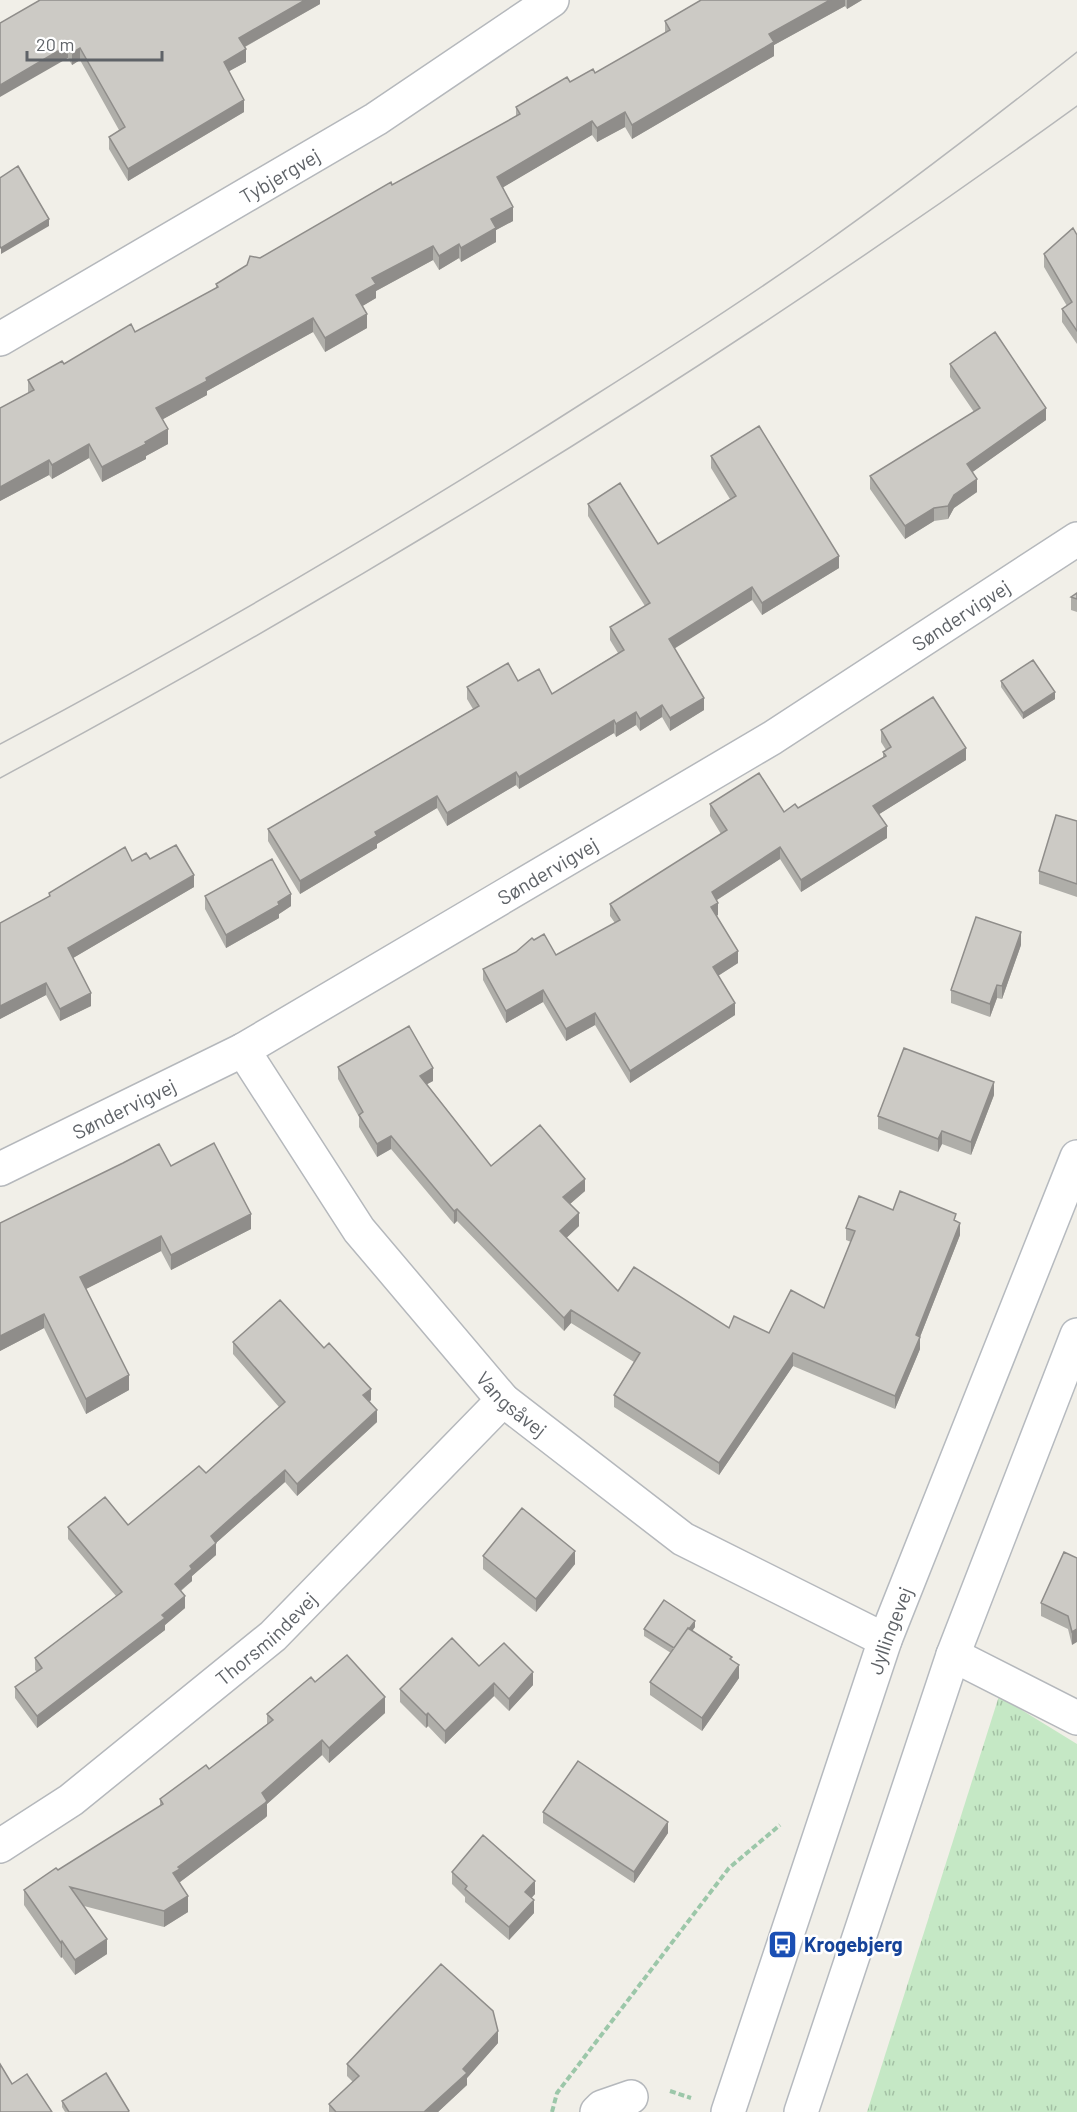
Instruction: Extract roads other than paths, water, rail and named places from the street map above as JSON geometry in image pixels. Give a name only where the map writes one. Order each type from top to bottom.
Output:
[{"type":"street","name":"Tybjergvej","points":[[0,339],[376,119],[552,0]]},
{"type":"street","name":"Søndervigvej","points":[[0,1168],[243,1050],[772,738],[1077,538]]},
{"type":"street","name":"Vangsåvej","points":[[243,1050],[359,1230],[503,1400],[683,1539],[885,1640]]},
{"type":"street","name":"Jyllingevej","points":[[729,2111],[885,1640],[1077,1157]]},
{"type":"street","points":[[801,2112],[953,1655],[1077,1335]]},
{"type":"street","name":"Thorsmindevej","points":[[0,1846],[71,1800],[273,1636],[503,1400]]},
{"type":"street","points":[[953,1655],[1077,1718]]},
{"type":"street","points":[[597,2112],[602,2107],[631,2097]]},
{"type":"tram line","points":[[0,744],[150,663],[298,578],[517,445],[646,363],[849,226],[948,153],[1077,52]]},
{"type":"tram line","points":[[0,778],[277,624],[550,460],[816,288],[1077,106]]},
{"type":"place","name":"Krogebjerg","points":[[783,1944]]}]
